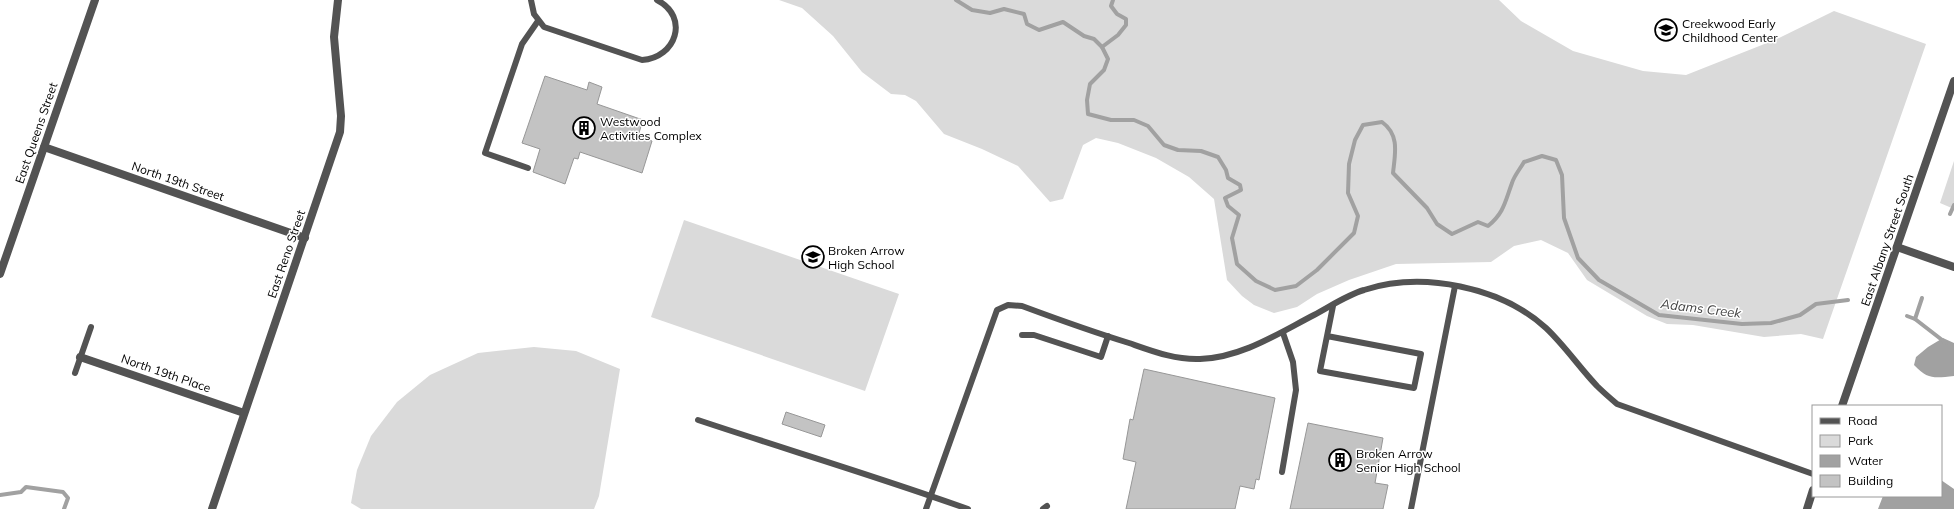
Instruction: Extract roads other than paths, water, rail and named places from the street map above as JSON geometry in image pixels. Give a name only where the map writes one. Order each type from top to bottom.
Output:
[{"type":"street","name":"East Queens Street","points":[[0,274],[94,0]]},
{"type":"street","name":"East Reno Street","points":[[212,509],[334,154],[342,124],[334,37],[338,0]]},
{"type":"street","name":"East Albany Street South","points":[[1842,405],[1954,81]]},
{"type":"street","name":"North 19th Street","points":[[44,147],[305,238]]},
{"type":"street","points":[[1897,247],[1954,267]]},
{"type":"street","name":"North 19th Place","points":[[80,357],[244,413]]},
{"type":"street","points":[[1807,509],[1812,493]]},
{"type":"lane","points":[[531,0],[534,14],[538,21],[551,30],[634,58],[650,59],[664,52],[670,46],[676,31],[672,15],[668,8],[657,0]]},
{"type":"lane","points":[[528,168],[485,152],[522,44],[538,21]]},
{"type":"lane","points":[[926,509],[997,310],[1008,305],[1022,306],[1108,336],[1179,358],[1201,359],[1223,356],[1248,348],[1283,333],[1333,306],[1346,297],[1365,289],[1408,282],[1455,286],[1491,295],[1545,327],[1558,339],[1597,386],[1617,404],[1812,474]]},
{"type":"lane","points":[[1411,509],[1455,286]]},
{"type":"lane","points":[[1327,336],[1421,354],[1414,388],[1320,371],[1327,336],[1333,306]]},
{"type":"lane","points":[[75,373],[91,327]]},
{"type":"lane","points":[[1282,472],[1296,390],[1293,362],[1283,333]]},
{"type":"lane","points":[[1022,336],[1034,335],[1101,357],[1108,336]]},
{"type":"lane","points":[[698,420],[774,446],[853,469],[968,509]]},
{"type":"water","points":[[1943,338],[1954,343],[1954,376],[1928,376],[1914,365],[1916,357],[1928,347]]},
{"type":"water","points":[[1942,481],[1954,489],[1954,509],[1878,509],[1883,497],[1942,497]]},
{"type":"waterway","name":"Adams Creek","points":[[956,0],[972,10],[990,13],[1004,9],[1024,14],[1027,24],[1039,30],[1063,22],[1084,36],[1094,39],[1102,47],[1108,59],[1104,70],[1090,84],[1087,100],[1088,114],[1111,120],[1134,120],[1148,126],[1164,145],[1178,150],[1201,151],[1218,157],[1226,170],[1228,178],[1240,185],[1241,190],[1225,198],[1228,206],[1239,215],[1232,238],[1237,264],[1256,281],[1275,290],[1296,286],[1317,270],[1354,233],[1358,216],[1348,193],[1349,164],[1355,140],[1363,125],[1382,122],[1388,127],[1394,139],[1395,152],[1393,173],[1427,208],[1437,224],[1452,234],[1478,222],[1488,226],[1501,212],[1513,180],[1524,162],[1542,156],[1556,160],[1562,175],[1564,218],[1578,258],[1599,280],[1659,315],[1742,324],[1771,323],[1800,315],[1816,304],[1848,300]]},
{"type":"waterway","points":[[1102,47],[1118,35],[1126,25],[1126,19],[1117,14],[1111,6],[1113,0]]},
{"type":"waterway","points":[[1950,214],[1954,205]]},
{"type":"waterway","points":[[1915,319],[1922,298]]},
{"type":"waterway","name":"Adams Creek","points":[[1907,316],[1915,319],[1946,343]]},
{"type":"waterway","points":[[0,495],[21,492],[26,487],[63,492],[68,498],[64,509]]},
{"type":"place","name":"Creekwood Early Childhood Center","points":[[1666,30]]},
{"type":"place","name":"Westwood Activities Complex","points":[[584,128]]},
{"type":"place","name":"Broken Arrow High School","points":[[813,257]]},
{"type":"place","name":"Broken Arrow Senior High School","points":[[1340,460]]}]
